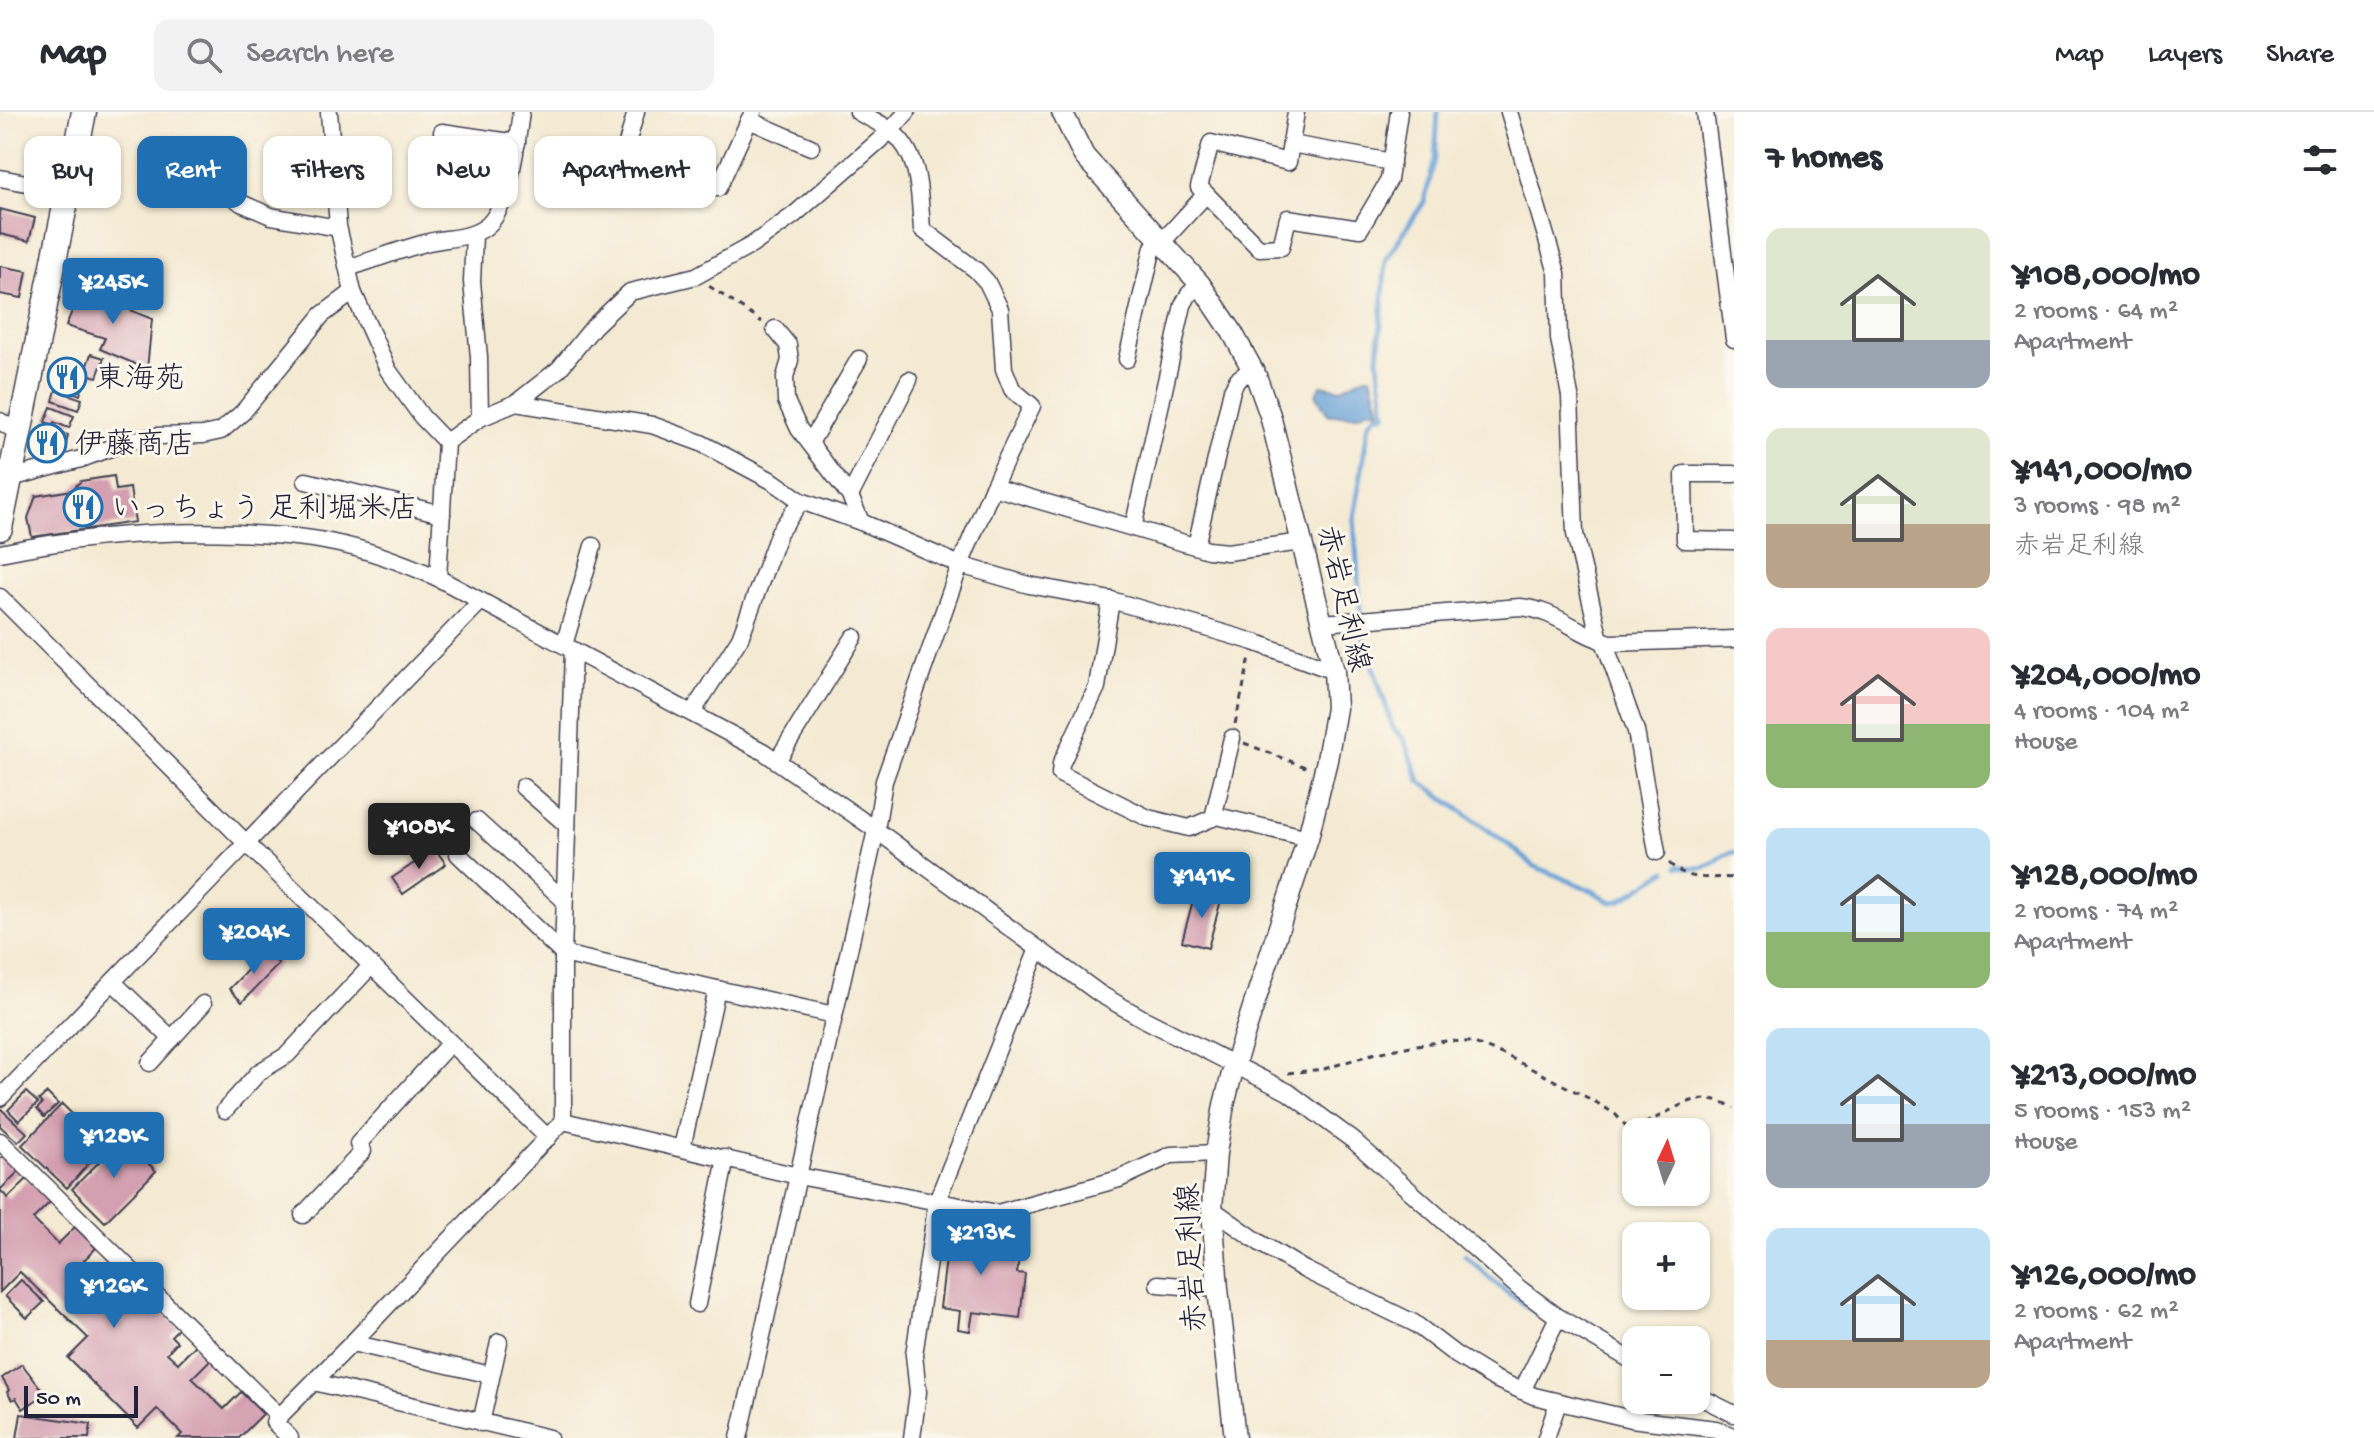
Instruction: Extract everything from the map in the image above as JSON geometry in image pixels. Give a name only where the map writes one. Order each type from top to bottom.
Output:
[{"type":"highway","points":[[79,136],[84,112]]},
{"type":"highway","points":[[0,528],[11,478],[10,428],[64,208]]},
{"type":"main road","name":"赤岩足利線","points":[[1062,112],[1084,156],[1200,284],[1231,330],[1252,369],[1270,415],[1334,671],[1336,708],[1324,775],[1308,838],[1234,1066],[1216,1153],[1212,1209],[1235,1438]]},
{"type":"street","points":[[329,112],[338,228],[353,292],[388,370],[422,417],[446,442],[438,578]]},
{"type":"street","points":[[518,136],[521,112]]},
{"type":"street","points":[[629,136],[636,112]]},
{"type":"street","points":[[739,1438],[876,830],[884,781],[960,565],[1032,406],[1012,389],[1004,369],[1000,309],[987,282],[922,229],[916,169],[909,150],[890,131],[858,112]]},
{"type":"street","points":[[446,442],[480,418],[516,403],[559,369],[594,326],[630,292],[696,276],[752,245],[794,215],[890,131],[907,112]]},
{"type":"street","points":[[1296,112],[1288,162],[1211,143],[1199,187],[1259,248],[1281,247],[1288,218],[1360,229],[1389,180],[1399,112]]},
{"type":"street","points":[[1509,112],[1557,273],[1559,339],[1570,396],[1575,534],[1602,641],[1636,731],[1657,852]]},
{"type":"street","points":[[1705,112],[1734,339]]},
{"type":"street","points":[[718,188],[751,116],[811,147]]},
{"type":"street","points":[[442,132],[469,136]]},
{"type":"street","points":[[1291,144],[1392,162]]},
{"type":"street","points":[[0,178],[24,183]]},
{"type":"street","points":[[1127,359],[1153,247],[1162,242],[1206,194]]},
{"type":"street","points":[[247,206],[271,216],[338,228]]},
{"type":"street","points":[[348,268],[426,242],[474,234],[489,225],[500,208]]},
{"type":"street","points":[[474,234],[472,282],[479,357],[480,418]]},
{"type":"street","points":[[1133,528],[1183,305],[1200,284]]},
{"type":"street","points":[[11,478],[81,459],[129,441],[221,431],[243,412],[322,315],[353,292]]},
{"type":"street","points":[[775,329],[788,345],[790,360],[785,377],[786,401],[799,429],[850,496],[861,522]]},
{"type":"street","points":[[810,443],[859,359]]},
{"type":"street","points":[[1196,546],[1232,390],[1237,380],[1252,369]]},
{"type":"street","points":[[850,496],[909,380]]},
{"type":"street","points":[[516,403],[652,425],[701,443],[774,482],[801,501],[861,522],[960,565],[1029,585],[1111,600],[1254,642],[1334,671]]},
{"type":"street","points":[[1734,474],[1684,474],[1685,540],[1734,541]]},
{"type":"street","points":[[306,481],[442,514]]},
{"type":"street","points":[[993,487],[1196,546],[1227,552],[1302,542]]},
{"type":"street","points":[[692,713],[740,638],[779,532],[801,501]]},
{"type":"street","points":[[0,553],[135,534],[264,534],[331,542],[393,559],[438,578],[777,761],[1100,994],[1272,1084],[1334,1125],[1520,1289],[1558,1317],[1622,1355]]},
{"type":"street","points":[[290,1438],[274,1422],[279,1416],[563,1121],[568,648],[593,546]]},
{"type":"street","points":[[0,597],[548,1138]]},
{"type":"street","points":[[1111,600],[1097,687],[1061,764],[1060,774],[1148,818],[1189,828],[1217,816],[1308,838]]},
{"type":"street","points":[[0,1098],[481,601]]},
{"type":"street","points":[[1323,623],[1520,607],[1535,608],[1553,615],[1602,641],[1734,639]]},
{"type":"street","points":[[777,761],[854,637]]},
{"type":"street","points":[[1213,818],[1232,738]]},
{"type":"street","points":[[523,787],[567,825]]},
{"type":"street","points":[[477,821],[564,900]]},
{"type":"street","points":[[458,854],[563,954],[834,1015]]},
{"type":"street","points":[[912,1438],[918,1392],[914,1355],[937,1201],[1038,949]]},
{"type":"street","points":[[223,1110],[259,1072],[287,1055],[371,966]]},
{"type":"street","points":[[113,982],[172,1039]]},
{"type":"street","points":[[682,1148],[717,989]]},
{"type":"street","points":[[150,1063],[203,1004]]},
{"type":"street","points":[[303,1215],[363,1151],[358,1144],[450,1043]]},
{"type":"street","points":[[563,1121],[798,1176],[998,1213],[1119,1179],[1171,1155],[1216,1153]]},
{"type":"street","points":[[0,1141],[279,1416]]},
{"type":"street","points":[[697,1304],[726,1158]]},
{"type":"street","points":[[1212,1209],[1305,1270],[1414,1323],[1456,1355],[1522,1391],[1558,1403],[1631,1419],[1716,1429],[1734,1436]]},
{"type":"street","points":[[1158,1284],[1218,1289]]},
{"type":"street","points":[[1522,1391],[1558,1317]]},
{"type":"street","points":[[481,1423],[499,1342]]},
{"type":"street","points":[[352,1343],[491,1375]]},
{"type":"street","points":[[314,1382],[549,1438]]},
{"type":"street","points":[[1710,1402],[1734,1414]]},
{"type":"street","points":[[1546,1438],[1558,1403]]},
{"type":"path","points":[[696,276],[739,308],[775,329]]},
{"type":"path","points":[[1254,642],[1232,738],[1324,775]]},
{"type":"path","points":[[1657,852],[1678,872],[1693,878],[1734,878]]},
{"type":"path","points":[[1272,1084],[1285,1074],[1324,1069],[1372,1054],[1416,1045],[1461,1041],[1472,1042],[1507,1056],[1594,1101],[1615,1114],[1627,1127],[1640,1126],[1696,1098],[1721,1099],[1734,1108]]},
{"type":"water","points":[[1371,376],[1380,412],[1368,409],[1359,415],[1328,415],[1316,394],[1321,385],[1340,389]]},
{"type":"building","points":[[0,209],[35,218],[29,241],[0,234]]},
{"type":"building","points":[[0,266],[27,271],[22,298],[0,294]]},
{"type":"building","points":[[82,286],[120,301],[118,305],[152,319],[147,369],[100,349],[105,338],[66,326]]},
{"type":"building","points":[[91,354],[104,358],[97,377],[87,374],[80,395],[60,387],[68,365],[85,371]]},
{"type":"building","points":[[56,390],[82,399],[78,410],[53,401]]},
{"type":"building","points":[[51,407],[74,416],[69,428],[45,422]]},
{"type":"building","points":[[48,430],[68,435],[63,458],[43,454]]},
{"type":"building","name":"いっちょう 足利堀米店","points":[[114,476],[116,490],[130,488],[135,522],[32,537],[28,518],[36,496],[72,490],[81,481]]},
{"type":"building","points":[[435,849],[446,864],[403,894],[392,878]]},
{"type":"building","points":[[1195,893],[1221,900],[1208,948],[1182,941]]},
{"type":"building","points":[[266,951],[279,964],[242,1002],[229,989]]},
{"type":"building","points":[[26,1092],[38,1103],[19,1121],[8,1110]]},
{"type":"building","points":[[47,1093],[58,1104],[44,1117],[37,1109],[42,1104],[39,1100]]},
{"type":"building","points":[[62,1104],[104,1146],[67,1188],[22,1145]]},
{"type":"building","points":[[0,1108],[27,1133],[18,1142],[0,1126]]},
{"type":"building","points":[[123,1138],[156,1171],[105,1222],[72,1189]]},
{"type":"building","points":[[4,1155],[19,1171],[0,1190],[0,1159]]},
{"type":"building","points":[[27,1179],[51,1201],[33,1219],[58,1244],[75,1227],[96,1248],[79,1265],[129,1313],[146,1296],[179,1328],[171,1336],[177,1342],[167,1353],[178,1363],[196,1345],[211,1359],[192,1378],[224,1409],[241,1392],[263,1414],[239,1438],[178,1438],[182,1434],[157,1409],[138,1428],[68,1358],[88,1338],[20,1272],[0,1292],[0,1190],[8,1198]]},
{"type":"building","points":[[950,1225],[977,1229],[975,1242],[994,1244],[996,1228],[1004,1229],[1002,1247],[1020,1249],[1017,1273],[1025,1274],[1020,1318],[973,1312],[970,1331],[958,1329],[960,1311],[940,1308]]},
{"type":"building","points":[[21,1280],[44,1302],[27,1318],[5,1296]]},
{"type":"building","points":[[22,1364],[45,1394],[23,1409],[16,1398],[12,1400],[2,1378]]},
{"type":"building","points":[[21,1414],[91,1424],[89,1438],[17,1438]]},
{"type":"waterway","points":[[1438,112],[1435,159],[1424,202],[1386,259],[1378,359],[1385,414],[1375,416],[1369,423],[1354,519],[1362,632],[1393,728],[1404,739],[1420,781],[1534,866],[1611,902],[1620,901],[1666,871]]},
{"type":"waterway","points":[[1678,866],[1707,867],[1734,852]]},
{"type":"waterway","points":[[1465,1255],[1500,1287],[1548,1322]]},
{"type":"place","name":"東海苑","points":[[67,377]]},
{"type":"place","name":"伊藤商店","points":[[47,443]]},
{"type":"place","name":"いっちょう 足利堀米店","points":[[83,507]]}]
